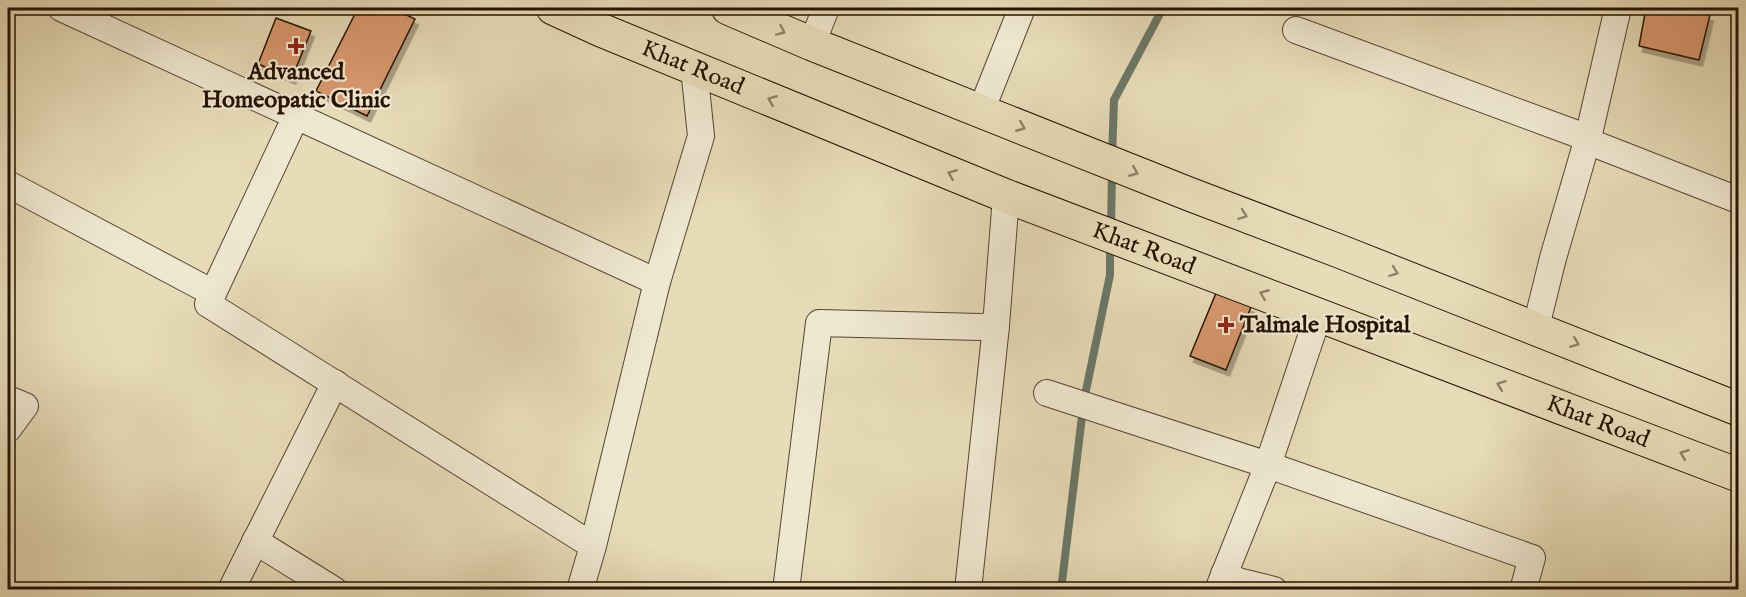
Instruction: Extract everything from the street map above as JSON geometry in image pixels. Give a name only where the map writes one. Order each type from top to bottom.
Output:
[{"type":"highway","name":"Khat Road","points":[[553,8],[601,30],[1006,196],[1738,475]]},
{"type":"highway","points":[[728,8],[812,44],[1188,194],[1536,327],[1738,409]]},
{"type":"street","points":[[61,8],[657,282]]},
{"type":"street","points":[[812,44],[826,8]]},
{"type":"street","points":[[981,111],[1022,8]]},
{"type":"street","points":[[1536,327],[1553,258],[1588,139],[1618,8]]},
{"type":"street","points":[[1296,30],[1588,139],[1738,200]]},
{"type":"street","points":[[580,590],[593,546],[657,282],[701,136],[694,68]]},
{"type":"street","points":[[296,116],[208,304],[593,546]]},
{"type":"street","points":[[8,184],[213,293]]},
{"type":"street","points":[[968,590],[996,326],[1006,196]]},
{"type":"street","points":[[1274,590],[1238,581],[1221,582],[1268,465],[1318,316]]},
{"type":"street","points":[[786,590],[819,323],[996,326]]},
{"type":"street","points":[[231,590],[335,384]]},
{"type":"street","points":[[1047,393],[1268,465],[1532,558],[1523,590]]},
{"type":"street","points":[[8,399],[25,406],[8,429]]},
{"type":"street","points":[[255,541],[334,590]]},
{"type":"building","points":[[358,8],[392,8],[415,19],[367,116],[316,91]]},
{"type":"building","points":[[1646,8],[1677,8],[1710,15],[1699,60],[1639,46]]},
{"type":"building","points":[[276,18],[311,31],[292,78],[258,64]]},
{"type":"building","points":[[1216,293],[1251,307],[1226,370],[1190,356]]},
{"type":"waterway","points":[[1112,157],[1114,100],[1163,8]]},
{"type":"waterway","points":[[1111,229],[1112,170]]},
{"type":"waterway","points":[[1061,590],[1084,400],[1110,275],[1110,242]]},
{"type":"place","name":"Advanced Homeopatic Clinic","points":[[296,46]]},
{"type":"place","name":"Talmale Hospital","points":[[1226,325]]}]
